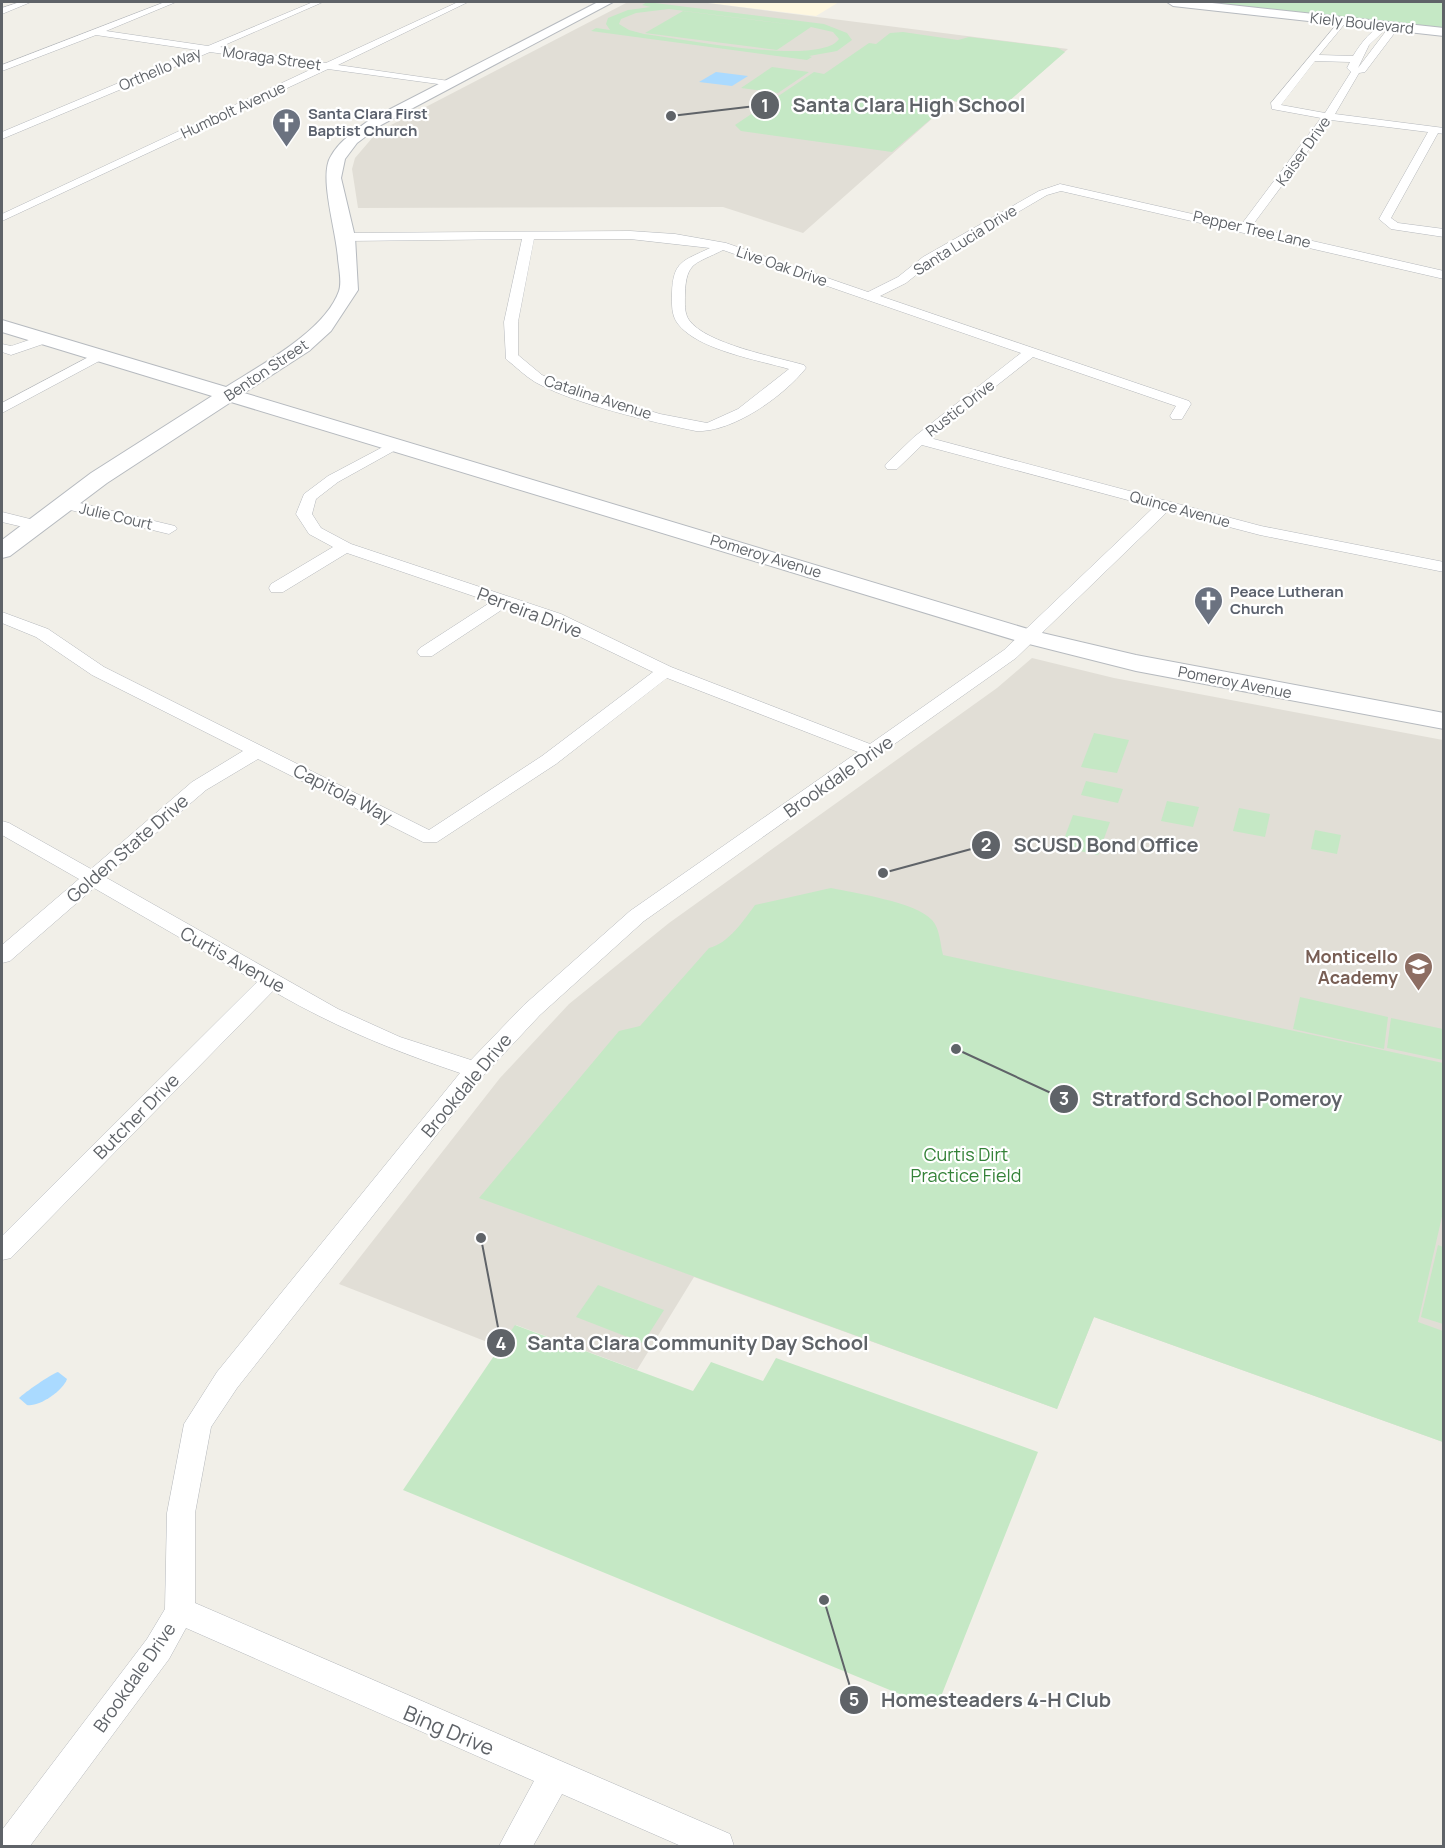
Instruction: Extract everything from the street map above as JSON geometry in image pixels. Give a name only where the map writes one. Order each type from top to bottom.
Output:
[{"type":"main road","name":"Benton Street","points":[[2,550],[63,504],[302,347],[330,321],[349,290],[346,237],[333,178],[337,158],[351,140],[376,122],[607,2]]},
{"type":"main road","name":"Kiely Boulevard","points":[[1173,2],[1443,32]]},
{"type":"main road","name":"Pomeroy Avenue","points":[[2,326],[1030,637],[1136,663],[1443,721]]},
{"type":"street","points":[[2,11],[27,2]]},
{"type":"street","points":[[2,68],[172,2]]},
{"type":"street","name":"Orthello Way","points":[[2,136],[319,2]]},
{"type":"street","name":"Humbolt Avenue","points":[[2,218],[464,2]]},
{"type":"street","points":[[1342,21],[1276,103],[1276,107],[1287,111],[1439,131],[1385,219],[1387,223],[1443,233]]},
{"type":"street","name":"Kaiser Drive","points":[[1245,227],[1329,115],[1355,64],[1377,30],[1387,26],[1391,31],[1362,70],[1355,64]]},
{"type":"street","name":"Moraga Street","points":[[95,32],[449,84]]},
{"type":"street","points":[[1313,58],[1355,64]]},
{"type":"street","name":"Pepper Tree Lane","points":[[1060,186],[1245,227],[1443,275]]},
{"type":"street","name":"Santa Lucia Drive","points":[[870,296],[902,280],[927,260],[1043,193],[1060,186]]},
{"type":"street","name":"Catalina Avenue","points":[[529,236],[511,322],[512,356],[531,374],[566,390],[705,428],[728,420],[785,381],[799,368],[715,343],[695,333],[683,322],[678,309],[679,274],[687,264],[722,246]]},
{"type":"street","name":"Live Oak Drive","points":[[346,237],[652,236],[722,246],[1184,404],[1178,417]]},
{"type":"street","points":[[2,348],[12,351],[44,339]]},
{"type":"street","name":"Rustic Drive","points":[[892,466],[919,440],[1031,352]]},
{"type":"street","points":[[2,409],[98,356]]},
{"type":"street","name":"Quince Avenue","points":[[919,440],[1260,530],[1443,567]]},
{"type":"street","name":"Perreira Drive","points":[[396,444],[333,479],[309,497],[304,514],[315,531],[345,547],[555,618],[664,671],[872,751]]},
{"type":"street","name":"Julie Court","points":[[63,504],[169,529]]},
{"type":"street","name":"Brookdale Drive","points":[[10,1846],[158,1649],[180,1611],[181,1513],[198,1424],[227,1380],[475,1070],[532,1010],[637,916],[970,685],[1030,637],[1165,506]]},
{"type":"street","points":[[2,517],[36,525]]},
{"type":"street","points":[[277,588],[345,547]]},
{"type":"street","points":[[426,652],[503,601]]},
{"type":"street","name":"Capitola Way","points":[[2,617],[42,633],[98,671],[430,838],[549,760],[664,671]]},
{"type":"street","name":"Golden State Drive","points":[[2,956],[199,786],[259,750]]},
{"type":"street","name":"Curtis Avenue","points":[[2,827],[91,880],[330,1014],[392,1042],[475,1070]]},
{"type":"street","name":"Butcher Drive","points":[[2,1251],[271,980]]},
{"type":"street","name":"Bing Drive","points":[[180,1611],[718,1846]]},
{"type":"street","points":[[515,1846],[555,1775]]},
{"type":"shaded area","points":[[628,2],[700,2],[1068,49],[1001,108],[952,101],[803,233],[723,207],[358,208],[352,169],[355,158],[373,137],[391,125]]},
{"type":"shaded area","points":[[700,2],[839,2],[816,16]]},
{"type":"shaded area","points":[[1032,658],[1114,678],[1443,740],[1443,1442],[1094,1317],[1057,1409],[694,1277],[637,1370],[516,1325],[500,1347],[339,1284],[500,1078],[569,1004],[669,923],[997,688]]},
{"type":"green space","points":[[647,2],[824,24],[847,33],[852,40],[837,51],[809,56],[812,57],[807,60],[591,31],[596,28],[610,30],[606,24],[608,18],[628,10],[651,7],[642,5]],"holes":[[[669,9],[795,25],[683,11],[645,33],[777,50],[811,27],[833,32],[839,39],[827,47],[805,51],[778,51],[716,45],[644,34],[629,30],[619,24],[621,19],[636,13]]]},
{"type":"green space","points":[[1203,2],[1443,2],[1443,28]]},
{"type":"green space","points":[[903,32],[958,40],[969,37],[1058,48],[1065,52],[1009,101],[989,99],[976,104],[952,101],[892,152],[741,131],[735,125],[814,72],[824,74],[869,43],[876,44],[890,33]]},
{"type":"green space","points":[[772,67],[809,72],[778,93],[741,88]]},
{"type":"green space","points":[[1094,733],[1129,740],[1117,773],[1081,767]]},
{"type":"green space","points":[[1086,781],[1123,789],[1118,803],[1081,795]]},
{"type":"green space","points":[[1167,801],[1199,807],[1193,827],[1161,821]]},
{"type":"green space","points":[[1239,808],[1270,814],[1265,837],[1233,831]]},
{"type":"green space","points":[[1073,815],[1110,822],[1098,855],[1061,847]]},
{"type":"green space","points":[[1315,830],[1341,835],[1337,854],[1311,849]]},
{"type":"green space","name":"Curtis Dirt Practice Field","points":[[831,888],[899,903],[924,914],[937,928],[943,955],[1443,1063],[1443,1212],[1418,1322],[1443,1331],[1443,1442],[1094,1317],[1057,1409],[479,1198],[619,1031],[640,1026],[709,948],[729,937],[755,905]]},
{"type":"green space","points":[[1300,997],[1388,1017],[1384,1049],[1293,1029]]},
{"type":"green space","points":[[1391,1018],[1443,1029],[1443,1060],[1387,1048]]},
{"type":"green space","points":[[1438,1245],[1443,1247],[1443,1324],[1421,1317]]},
{"type":"green space","points":[[598,1285],[664,1310],[643,1343],[576,1317]]},
{"type":"green space","points":[[515,1325],[693,1391],[711,1362],[763,1381],[776,1358],[1038,1452],[936,1709],[403,1490]]},
{"type":"water","points":[[716,72],[748,76],[732,86],[699,82]]},
{"type":"water","points":[[58,1372],[67,1379],[65,1384],[50,1397],[32,1405],[27,1405],[19,1398],[50,1376]]},
{"type":"place","name":"Santa Clara High School","points":[[671,116]]},
{"type":"place","name":"Santa Clara First Baptist Church","points":[[287,148]]},
{"type":"place","name":"Peace Lutheran Church","points":[[1209,626]]},
{"type":"place","name":"SCUSD Bond Office","points":[[883,873]]},
{"type":"place","name":"Monticello Academy","points":[[1419,992]]},
{"type":"place","name":"Stratford School Pomeroy","points":[[956,1049]]},
{"type":"place","name":"Santa Clara Community Day School","points":[[481,1238]]},
{"type":"place","name":"Homesteaders 4-H Club","points":[[824,1600]]}]
